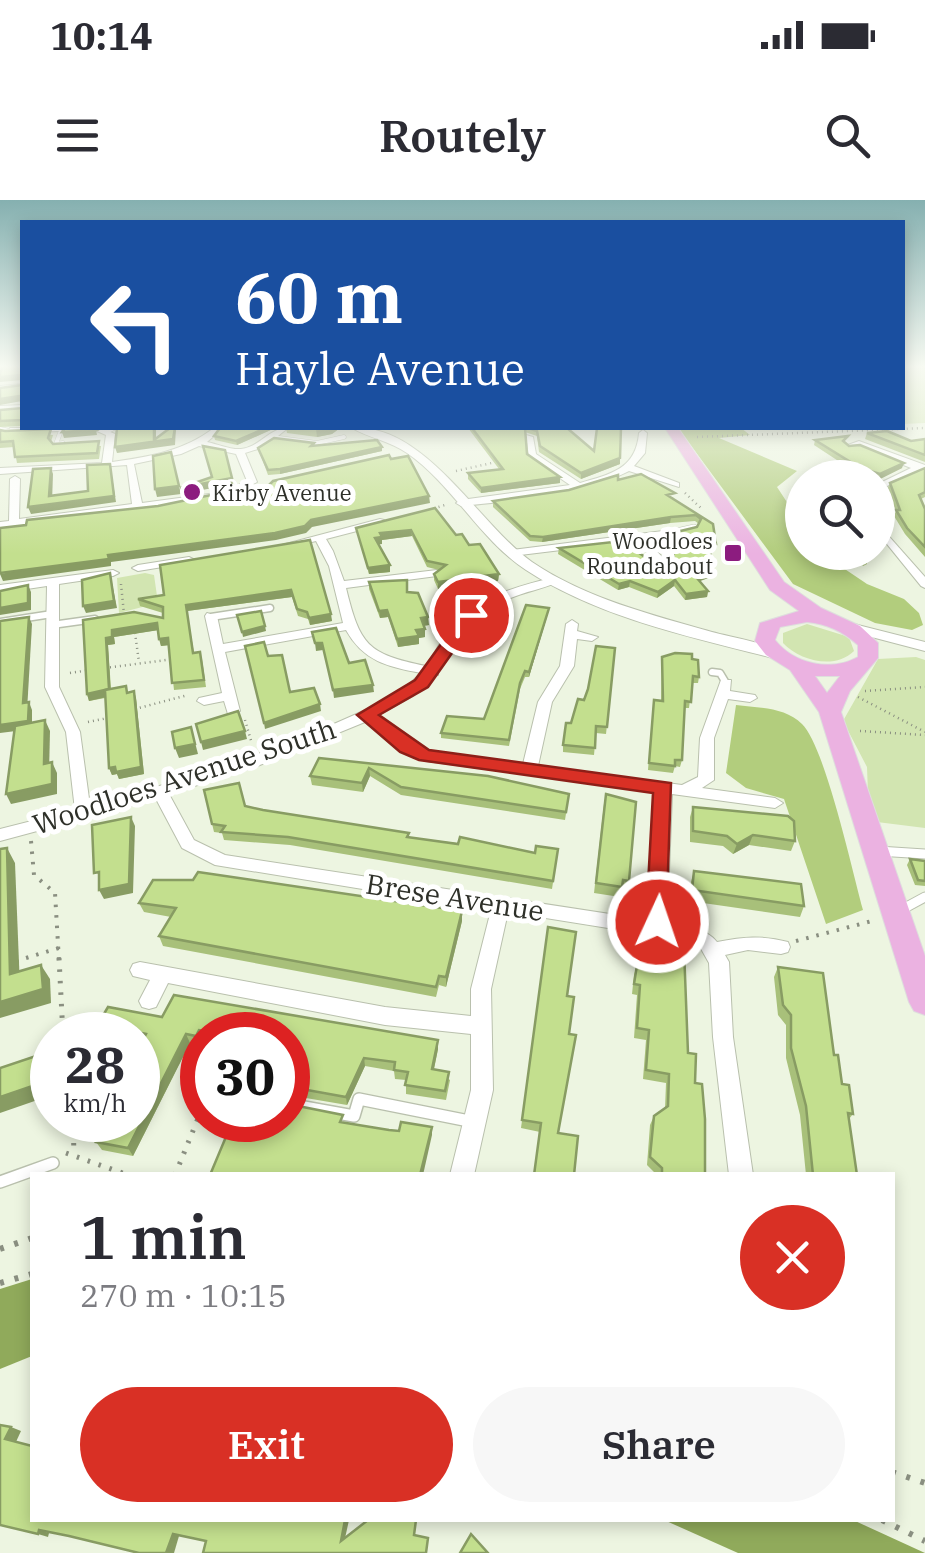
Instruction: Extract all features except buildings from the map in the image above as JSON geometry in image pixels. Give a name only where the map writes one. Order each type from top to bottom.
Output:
[{"type":"main road","points":[[674,432],[739,523],[776,586],[864,638],[866,658],[840,690],[886,918],[925,1002]]},
{"type":"main road","points":[[776,586],[765,640],[786,660],[844,699]]},
{"type":"main road","points":[[771,625],[804,616],[837,623]]},
{"type":"main road","points":[[786,660],[834,671],[866,658]]},
{"type":"street","points":[[11,431],[60,430]]},
{"type":"street","points":[[0,472],[107,463],[199,442],[216,430]]},
{"type":"street","points":[[199,442],[240,452],[281,430]]},
{"type":"street","points":[[363,430],[392,438],[418,453],[457,503],[512,553],[556,580],[604,603],[786,660]]},
{"type":"street","points":[[107,463],[111,433]]},
{"type":"street","points":[[457,503],[577,486],[627,467],[641,452],[642,433]]},
{"type":"street","points":[[529,437],[532,455],[577,486]]},
{"type":"street","points":[[849,446],[859,444],[922,467]]},
{"type":"street","points":[[532,455],[547,450]]},
{"type":"street","points":[[240,452],[252,482]]},
{"type":"street","points":[[641,452],[655,454]]},
{"type":"street","points":[[627,467],[665,475],[676,485]]},
{"type":"street","points":[[895,479],[922,467]]},
{"type":"street","points":[[137,506],[132,471],[146,474]]},
{"type":"street","points":[[14,523],[15,479]]},
{"type":"street","points":[[0,525],[226,495],[252,482],[267,482]]},
{"type":"street","points":[[1,496],[16,495]]},
{"type":"street","points":[[261,550],[428,510]]},
{"type":"street","points":[[512,553],[663,534]]},
{"type":"street","points":[[319,537],[335,560],[351,625],[361,646],[371,654],[433,672]]},
{"type":"street","points":[[638,538],[662,563]]},
{"type":"street","points":[[895,548],[925,584]]},
{"type":"street","points":[[145,570],[204,558]]},
{"type":"street","points":[[340,585],[437,573]]},
{"type":"street","points":[[0,589],[113,575]]},
{"type":"street","points":[[52,580],[52,686],[71,725],[83,812]]},
{"type":"street","name":"Woodloes Avenue South","points":[[0,835],[160,790],[366,715],[409,693],[433,672],[471,615],[502,598],[556,580]]},
{"type":"street","points":[[204,701],[230,698],[211,617]]},
{"type":"street","points":[[837,623],[925,649]]},
{"type":"street","points":[[218,649],[351,625]]},
{"type":"street","points":[[695,629],[726,633],[771,625]]},
{"type":"street","points":[[529,771],[545,702],[566,666],[571,629],[592,637]]},
{"type":"street","points":[[866,658],[925,649]]},
{"type":"street","points":[[685,790],[706,780],[707,738],[725,688],[750,698]]},
{"type":"street","points":[[366,715],[407,748],[426,756],[774,803]]},
{"type":"street","points":[[658,929],[664,788]]},
{"type":"street","name":"Brese Avenue","points":[[160,790],[180,834],[208,857],[692,935],[714,950],[748,943],[780,947]]},
{"type":"street","points":[[463,1172],[482,1090],[480,989],[501,904]]},
{"type":"street","points":[[714,950],[719,962],[723,1038],[741,1172]]},
{"type":"street","points":[[140,970],[385,1016],[482,1026]]},
{"type":"street","points":[[149,1001],[164,975]]},
{"type":"lane","points":[[60,430],[56,444],[74,442]]},
{"type":"lane","points":[[93,441],[111,433]]},
{"type":"lane","points":[[272,437],[319,446],[344,437]]},
{"type":"lane","points":[[663,534],[694,526]]},
{"type":"lane","points":[[211,617],[270,608]]},
{"type":"lane","points":[[0,622],[124,614]]},
{"type":"lane","points":[[712,672],[720,674],[725,688]]},
{"type":"lane","points":[[875,850],[925,854]]},
{"type":"lane","points":[[886,918],[925,897]]},
{"type":"lane","points":[[310,1108],[354,1116],[359,1099],[476,1122]]},
{"type":"lane","points":[[0,1182],[53,1163]]},
{"type":"path","points":[[674,432],[800,430]]},
{"type":"path","points":[[455,472],[532,455]]},
{"type":"path","points":[[676,485],[682,484],[714,526],[694,526]]},
{"type":"path","points":[[428,510],[457,503]]},
{"type":"path","points":[[113,575],[120,578],[124,614]]},
{"type":"path","points":[[131,626],[139,662]]},
{"type":"path","points":[[60,675],[181,658]]},
{"type":"path","points":[[844,699],[925,687]]},
{"type":"path","points":[[130,714],[141,704],[230,698],[242,709],[252,745]]},
{"type":"path","points":[[844,699],[925,734]]},
{"type":"path","points":[[71,725],[110,717]]},
{"type":"path","points":[[860,731],[925,734]]},
{"type":"path","points":[[31,826],[34,875],[55,893],[62,1012]]},
{"type":"path","points":[[780,947],[782,938],[808,943],[857,921],[886,918]]},
{"type":"path","points":[[0,966],[59,948]]},
{"type":"path","points":[[170,1051],[180,1053]]},
{"type":"path","points":[[74,1142],[74,1154],[120,1172]]},
{"type":"path","points":[[176,1172],[186,1142]]},
{"type":"path","points":[[0,1249],[30,1239]]},
{"type":"path","points":[[0,1282],[30,1274]]},
{"type":"path","points":[[895,1473],[925,1483]]},
{"type":"path","points":[[886,1522],[925,1541]]},
{"type":"shaded area","points":[[679,430],[744,430],[750,435],[719,438],[785,466],[785,481],[777,487],[785,499],[785,570],[846,570],[867,584],[904,599],[919,613],[923,625],[912,630],[875,623],[793,584]]},
{"type":"shaded area","points":[[154,575],[158,603],[119,613],[117,578]]},
{"type":"shaded area","points":[[807,624],[849,637],[854,651],[828,662],[799,655],[783,643],[783,633]]},
{"type":"shaded area","points":[[878,659],[925,660],[925,828],[869,821],[867,767],[843,721]]},
{"type":"shaded area","points":[[736,705],[788,714],[811,737],[829,783],[863,910],[826,924],[784,799],[746,788],[726,773]]},
{"type":"shaded area","points":[[30,1280],[30,1357],[0,1369],[0,1289]]},
{"type":"shaded area","points":[[668,1522],[857,1522],[925,1553],[738,1553]]},
{"type":"place","name":"Kirby Avenue","points":[[192,492]]},
{"type":"place","name":"Woodloes Roundabout","points":[[733,553]]},
{"type":"route","points":[[471,615],[421,684],[366,715],[407,748],[426,756],[664,788],[658,922]]}]
